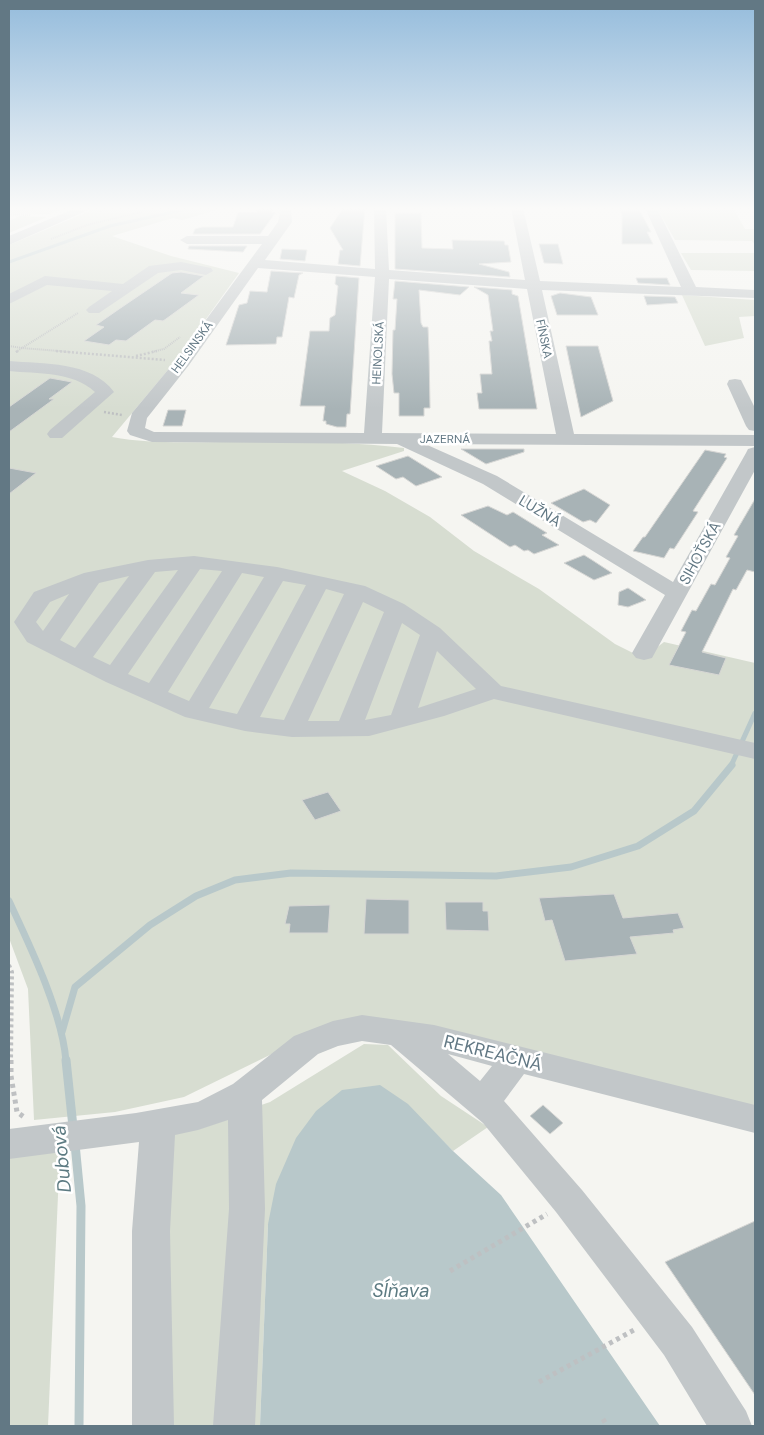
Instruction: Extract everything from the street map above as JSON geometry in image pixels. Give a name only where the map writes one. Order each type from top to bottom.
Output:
[{"type":"street","points":[[94,310],[145,275]]},
{"type":"street","name":"HELSINSKÁ","points":[[137,424],[246,275]]},
{"type":"street","name":"HEINOLSKÁ","points":[[373,438],[382,275]]},
{"type":"street","points":[[395,275],[533,285],[755,294]]},
{"type":"street","name":"FÍNSKA","points":[[531,275],[566,440]]},
{"type":"street","points":[[682,275],[690,291]]},
{"type":"street","points":[[9,286],[32,279],[118,293]]},
{"type":"street","points":[[9,300],[45,280]]},
{"type":"street","points":[[9,366],[78,373],[97,382],[105,392],[56,434]]},
{"type":"street","points":[[735,384],[755,426]]},
{"type":"street","name":"JAZERNÁ","points":[[137,424],[152,437],[755,441]]},
{"type":"street","name":"LUŽNÁ","points":[[397,439],[490,480],[678,594]]},
{"type":"street","name":"SIHOŤSKÁ","points":[[644,653],[755,453]]},
{"type":"street","points":[[114,677],[194,562]]},
{"type":"street","points":[[493,691],[435,711],[369,728],[292,729],[245,724],[194,712],[114,677],[35,637],[25,622],[42,597],[92,578],[148,566],[194,562],[236,566],[277,573],[357,591],[396,609],[432,633],[493,691],[755,751]]},
{"type":"street","points":[[78,660],[148,566]]},
{"type":"street","points":[[154,694],[236,566]]},
{"type":"street","points":[[194,712],[277,573]]},
{"type":"street","points":[[245,724],[319,581]]},
{"type":"street","points":[[292,729],[357,591]]},
{"type":"street","points":[[349,728],[396,609]]},
{"type":"street","points":[[402,719],[432,633]]},
{"type":"street","name":"REKREAČNÁ","points":[[22,1143],[147,1126],[212,1111],[245,1094],[306,1045],[333,1034],[362,1028],[434,1038],[755,1119]]},
{"type":"street","points":[[399,1033],[495,1112],[569,1201],[678,1341],[731,1426]]},
{"type":"street","points":[[483,1103],[517,1059]]},
{"type":"street","points":[[234,1426],[247,1209],[245,1094]]},
{"type":"street","points":[[147,1126],[151,1230],[153,1426]]},
{"type":"path","points":[[22,348],[101,299],[118,293]]},
{"type":"path","points":[[130,357],[149,355],[164,349],[184,332]]},
{"type":"path","points":[[9,346],[183,362]]},
{"type":"path","points":[[85,410],[137,424]]},
{"type":"path","points":[[9,965],[12,972],[11,1076],[17,1112],[35,1126],[22,1143]]},
{"type":"path","points":[[450,1271],[569,1201]]},
{"type":"path","points":[[539,1382],[658,1317]]},
{"type":"path","points":[[603,1419],[607,1426]]},
{"type":"shaded area","points":[[9,275],[238,275],[178,358],[112,437],[154,442],[314,442],[404,448],[404,451],[342,471],[385,491],[430,517],[474,551],[539,589],[615,644],[643,658],[664,642],[755,663],[755,1109],[618,1072],[405,1022],[343,1019],[184,1097],[115,1112],[34,1120],[28,989],[9,938]]},
{"type":"shaded area","points":[[682,295],[755,300],[755,316],[739,317],[744,338],[705,346]]},
{"type":"shaded area","points":[[364,1044],[388,1045],[441,1096],[488,1127],[453,1151],[432,1130],[268,1224],[260,1426],[140,1426],[146,1144],[270,1102]]},
{"type":"shaded area","points":[[60,1149],[48,1426],[9,1426],[9,1156]]},
{"type":"water","name":"Sĺňava","points":[[380,1085],[408,1104],[453,1151],[501,1195],[660,1426],[260,1426],[268,1224],[276,1184],[296,1138],[316,1111],[342,1090]]},
{"type":"building","points":[[169,275],[204,276],[181,293],[199,295],[163,321],[155,320],[126,341],[116,340],[109,345],[84,341],[104,327],[96,325]]},
{"type":"building","points":[[270,275],[299,275],[294,298],[289,297],[282,337],[277,337],[276,344],[226,345],[239,305],[247,303],[250,291],[267,292]]},
{"type":"building","points":[[481,275],[510,275],[510,277]]},
{"type":"building","points":[[336,276],[359,278],[350,414],[347,414],[346,427],[337,427],[326,424],[326,421],[323,421],[325,406],[300,406],[310,331],[329,331],[330,318],[335,315],[338,286],[335,284]]},
{"type":"building","points":[[636,278],[667,278],[670,285],[638,283]]},
{"type":"building","points":[[395,281],[469,287],[460,295],[419,290],[421,323],[423,327],[428,327],[429,351],[430,408],[424,408],[424,416],[399,416],[399,393],[394,393],[392,374],[393,330],[395,330],[397,299],[393,299]]},
{"type":"building","points":[[474,287],[512,290],[512,294],[518,296],[537,409],[479,409],[477,393],[482,393],[480,374],[492,374],[489,341],[492,341],[490,331],[493,331],[488,295]]},
{"type":"building","points":[[560,293],[591,297],[598,315],[557,315],[551,296]]},
{"type":"building","points":[[644,296],[675,297],[678,303],[647,305]]},
{"type":"building","points":[[566,346],[598,346],[613,401],[581,417]]},
{"type":"building","points":[[50,378],[72,382],[49,399],[54,399],[9,432],[9,407]]},
{"type":"building","points":[[168,410],[186,410],[182,426],[163,426]]},
{"type":"building","points":[[461,449],[524,449],[524,452],[486,464]]},
{"type":"building","points":[[705,450],[726,454],[724,457],[727,458],[693,511],[698,512],[674,549],[670,548],[664,558],[633,551],[643,537],[645,537]]},
{"type":"building","points":[[408,456],[442,477],[416,486],[403,477],[396,479],[376,466]]},
{"type":"building","points":[[9,468],[36,473],[9,494]]},
{"type":"building","points":[[584,489],[610,505],[596,523],[590,520],[583,522],[551,503]]},
{"type":"building","points":[[755,499],[755,572],[747,570],[736,590],[733,589],[702,652],[726,658],[719,675],[669,665],[686,632],[681,631],[692,610],[696,611],[711,584],[715,585],[730,558],[726,557],[738,536],[734,535]]},
{"type":"building","points":[[488,506],[507,515],[513,512],[547,533],[542,535],[559,545],[534,554],[528,550],[524,551],[515,545],[510,547],[461,515]]},
{"type":"building","points":[[584,555],[612,573],[594,580],[564,563]]},
{"type":"building","points":[[628,588],[646,600],[628,607],[618,605],[619,592]]},
{"type":"building","points":[[328,792],[341,811],[315,820],[302,800]]},
{"type":"building","points":[[614,894],[623,918],[678,913],[684,928],[673,930],[674,933],[630,937],[637,954],[565,961],[552,920],[545,921],[539,898]]},
{"type":"building","points":[[366,899],[409,900],[409,934],[364,934]]},
{"type":"building","points":[[445,902],[483,902],[483,911],[488,911],[489,931],[446,930]]},
{"type":"building","points":[[330,905],[328,933],[289,933],[290,924],[285,924],[289,906]]},
{"type":"building","points":[[543,1105],[563,1123],[550,1134],[530,1116]]},
{"type":"building","points":[[755,1221],[755,1395],[665,1262]]},
{"type":"waterway","points":[[731,766],[755,713]]},
{"type":"waterway","points":[[62,1032],[75,987],[150,925],[196,896],[235,880],[291,873],[496,876],[571,867],[638,846],[694,811],[732,765]]},
{"type":"waterway","name":"Dubová","points":[[9,901],[52,1001],[66,1061]]},
{"type":"waterway","name":"Dubová","points":[[66,1060],[73,1127]]},
{"type":"waterway","name":"Dubová","points":[[75,1144],[81,1206],[79,1426]]}]
